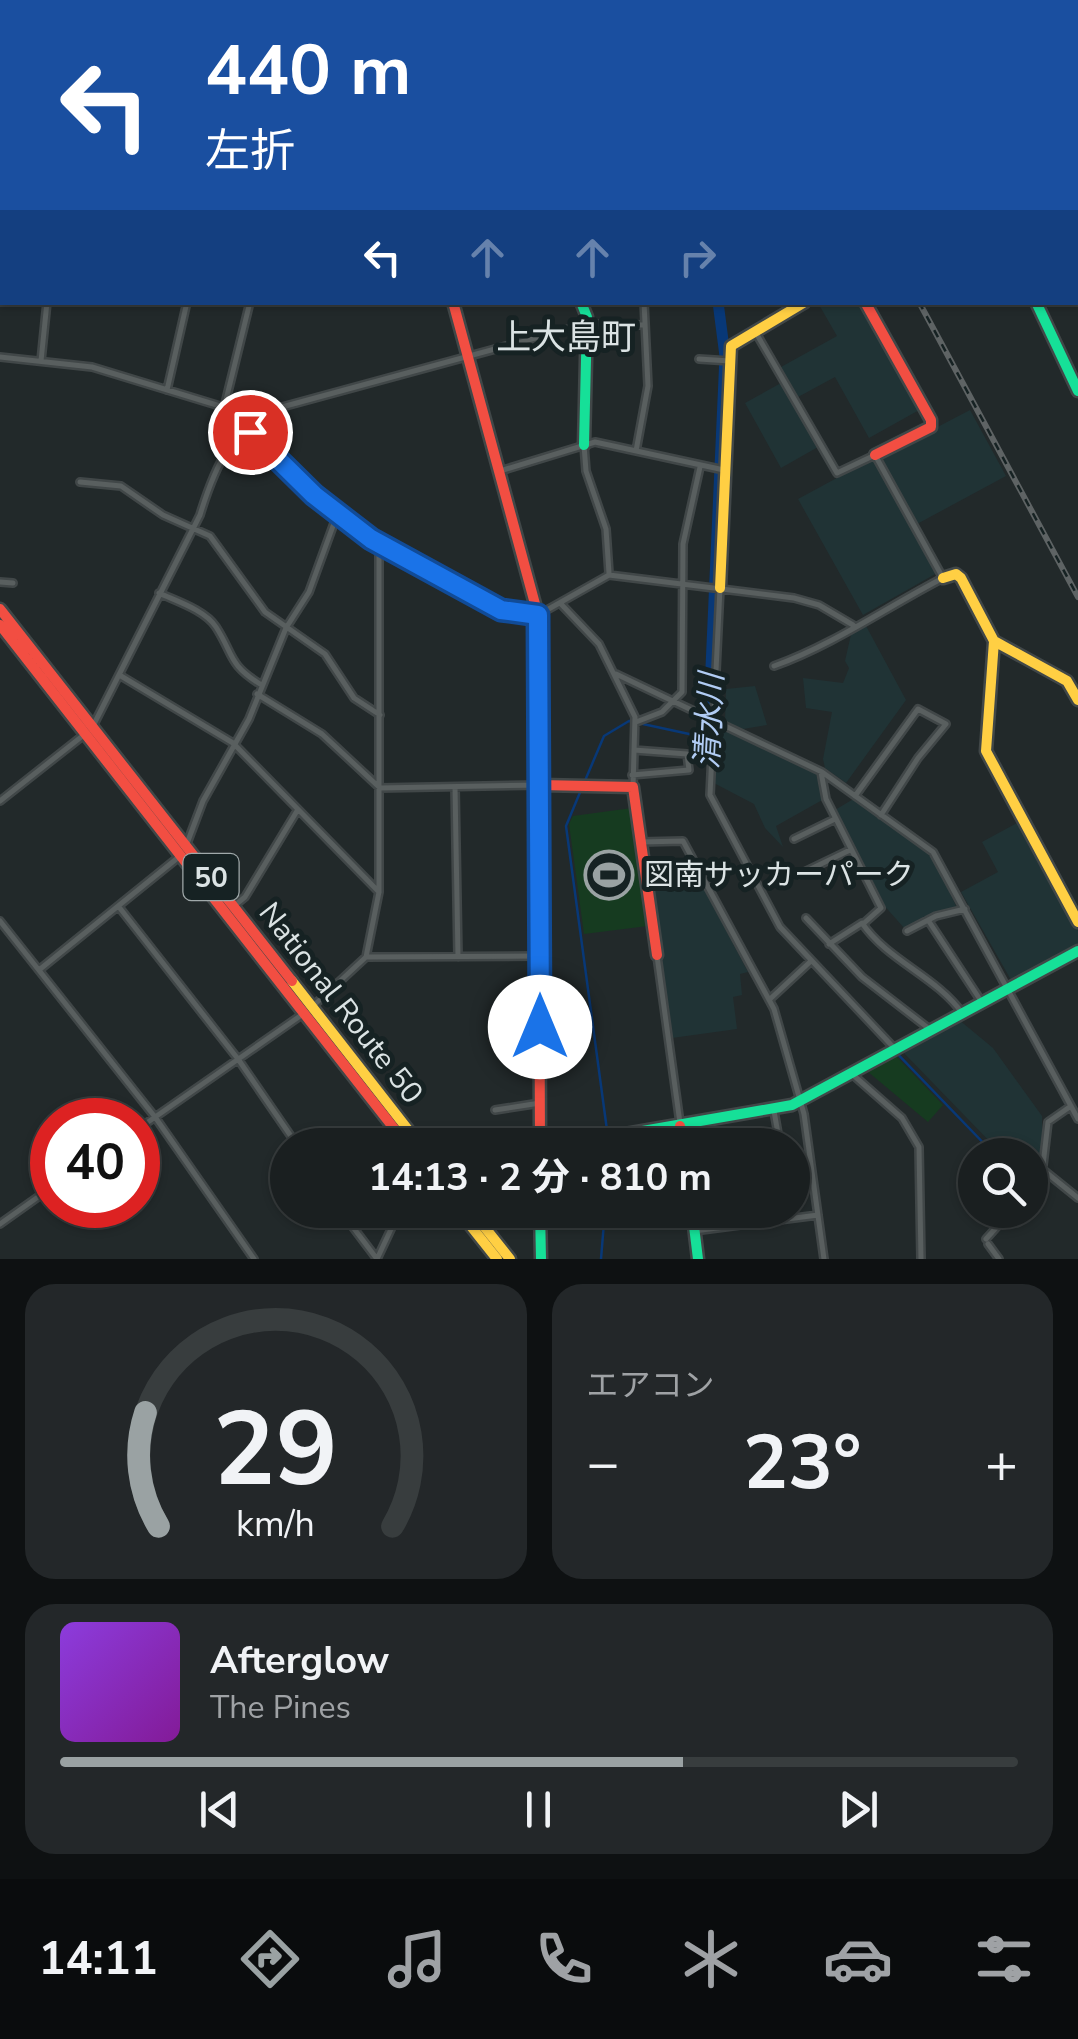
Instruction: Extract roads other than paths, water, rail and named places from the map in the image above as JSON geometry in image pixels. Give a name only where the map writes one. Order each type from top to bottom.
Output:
[{"type":"main road","points":[[455,305],[538,615],[540,1128]]},
{"type":"main road","points":[[583,305],[587,324],[584,445]]},
{"type":"main road","points":[[717,588],[727,361],[732,344],[800,305]]},
{"type":"main road","points":[[867,305],[931,420],[931,427],[874,455]]},
{"type":"main road","points":[[1037,305],[1078,391]]},
{"type":"main road","points":[[943,578],[956,574],[960,578],[994,641],[986,751],[1078,922]]},
{"type":"main road","name":"National Route 50","points":[[0,609],[183,851],[406,1128]]},
{"type":"main road","name":"National Route 50","points":[[0,625],[89,730]]},
{"type":"main road","points":[[994,641],[1067,681],[1078,700]]},
{"type":"main road","points":[[541,786],[632,781],[656,956]]},
{"type":"main road","name":"National Route 50","points":[[183,851],[234,906],[395,1128]]},
{"type":"main road","points":[[668,1128],[800,1102],[1078,950]]},
{"type":"main road","points":[[472,1228],[496,1259]]},
{"type":"main road","points":[[486,1228],[510,1259]]},
{"type":"main road","points":[[540,1228],[540,1257]]},
{"type":"main road","points":[[694,1228],[698,1259]]},
{"type":"street","points":[[41,361],[47,305]]},
{"type":"street","points":[[167,390],[186,305]]},
{"type":"street","points":[[224,408],[249,305]]},
{"type":"street","points":[[636,450],[648,391],[644,305]]},
{"type":"street","points":[[0,802],[89,730],[122,676],[194,526],[210,481],[245,427],[260,414],[587,324],[643,325]]},
{"type":"street","points":[[755,330],[837,473],[874,455],[943,578],[854,625],[806,656],[774,666]]},
{"type":"street","points":[[0,357],[92,367],[224,408],[337,515],[379,544],[501,610],[538,615],[609,575],[814,603],[854,625]]},
{"type":"street","points":[[699,360],[727,361]]},
{"type":"street","points":[[500,470],[595,442],[722,470]]},
{"type":"street","points":[[584,445],[586,471],[606,528],[609,575]]},
{"type":"street","points":[[636,722],[656,716],[683,688],[684,539],[700,467]]},
{"type":"street","points":[[80,482],[121,486],[162,515],[210,536],[250,596],[286,628],[325,654],[354,698],[380,714]]},
{"type":"street","points":[[39,970],[183,851],[286,628],[309,592],[337,515]]},
{"type":"street","points":[[160,1114],[308,1010],[366,957],[380,892],[379,544]]},
{"type":"street","points":[[0,582],[13,583]]},
{"type":"street","points":[[717,588],[710,795],[780,927],[896,1050]]},
{"type":"street","points":[[159,592],[215,625],[230,660],[260,684]]},
{"type":"street","points":[[561,604],[599,644],[636,722],[632,750],[632,781],[688,770],[687,754],[632,750]]},
{"type":"street","points":[[616,674],[821,770],[935,854],[1078,1119]]},
{"type":"street","points":[[122,676],[233,743],[296,812],[380,892]]},
{"type":"street","points":[[257,694],[322,734],[380,788],[541,786]]},
{"type":"street","points":[[855,796],[918,709],[946,724],[918,758],[881,815]]},
{"type":"street","points":[[821,770],[822,791],[881,908],[829,944]]},
{"type":"street","points":[[454,787],[458,957]]},
{"type":"street","points":[[234,906],[245,897],[296,812]]},
{"type":"street","points":[[794,839],[835,818]]},
{"type":"street","points":[[641,842],[683,841],[769,1000],[800,1102],[824,1259]]},
{"type":"street","points":[[798,875],[850,850]]},
{"type":"street","points":[[118,907],[238,1059],[285,1128]]},
{"type":"street","points":[[907,931],[965,909]]},
{"type":"street","points":[[806,918],[862,977],[932,1031]]},
{"type":"street","points":[[928,920],[983,1004]]},
{"type":"street","points":[[0,921],[140,1098]]},
{"type":"street","points":[[863,924],[872,936],[948,993],[963,1014]]},
{"type":"street","points":[[366,957],[541,956]]},
{"type":"street","points":[[656,956],[680,1126]]},
{"type":"street","points":[[769,1000],[811,960]]},
{"type":"street","points":[[852,1074],[902,1118],[919,1147],[922,1259]]},
{"type":"street","points":[[495,1110],[540,1103]]},
{"type":"street","points":[[1046,1138],[1048,1122],[1071,1106]]},
{"type":"street","points":[[774,1110],[777,1128]]},
{"type":"street","points":[[160,1124],[254,1259]]},
{"type":"street","points":[[1048,1174],[1078,1198]]},
{"type":"street","points":[[0,1224],[30,1203]]},
{"type":"street","points":[[810,1216],[818,1215]]},
{"type":"street","points":[[354,1228],[377,1259],[392,1228]]},
{"type":"street","points":[[694,1231],[716,1228]]},
{"type":"street","points":[[998,1228],[987,1242],[1000,1259]]},
{"type":"waterway","name":"清水川","points":[[708,734],[725,356],[718,305]]},
{"type":"waterway","points":[[584,783],[604,736],[629,721],[703,737],[708,734],[709,798]]},
{"type":"waterway","points":[[581,790],[566,826],[607,1128]]},
{"type":"waterway","name":"清水川","points":[[717,814],[780,932],[979,1138]]},
{"type":"waterway","points":[[601,1259],[604,1228]]},
{"type":"railway","points":[[921,305],[1078,597]]},
{"type":"place","name":"図南サッカーパーク","points":[[609,875]]},
{"type":"district","name":"上大島町","points":[[566,337]]}]
